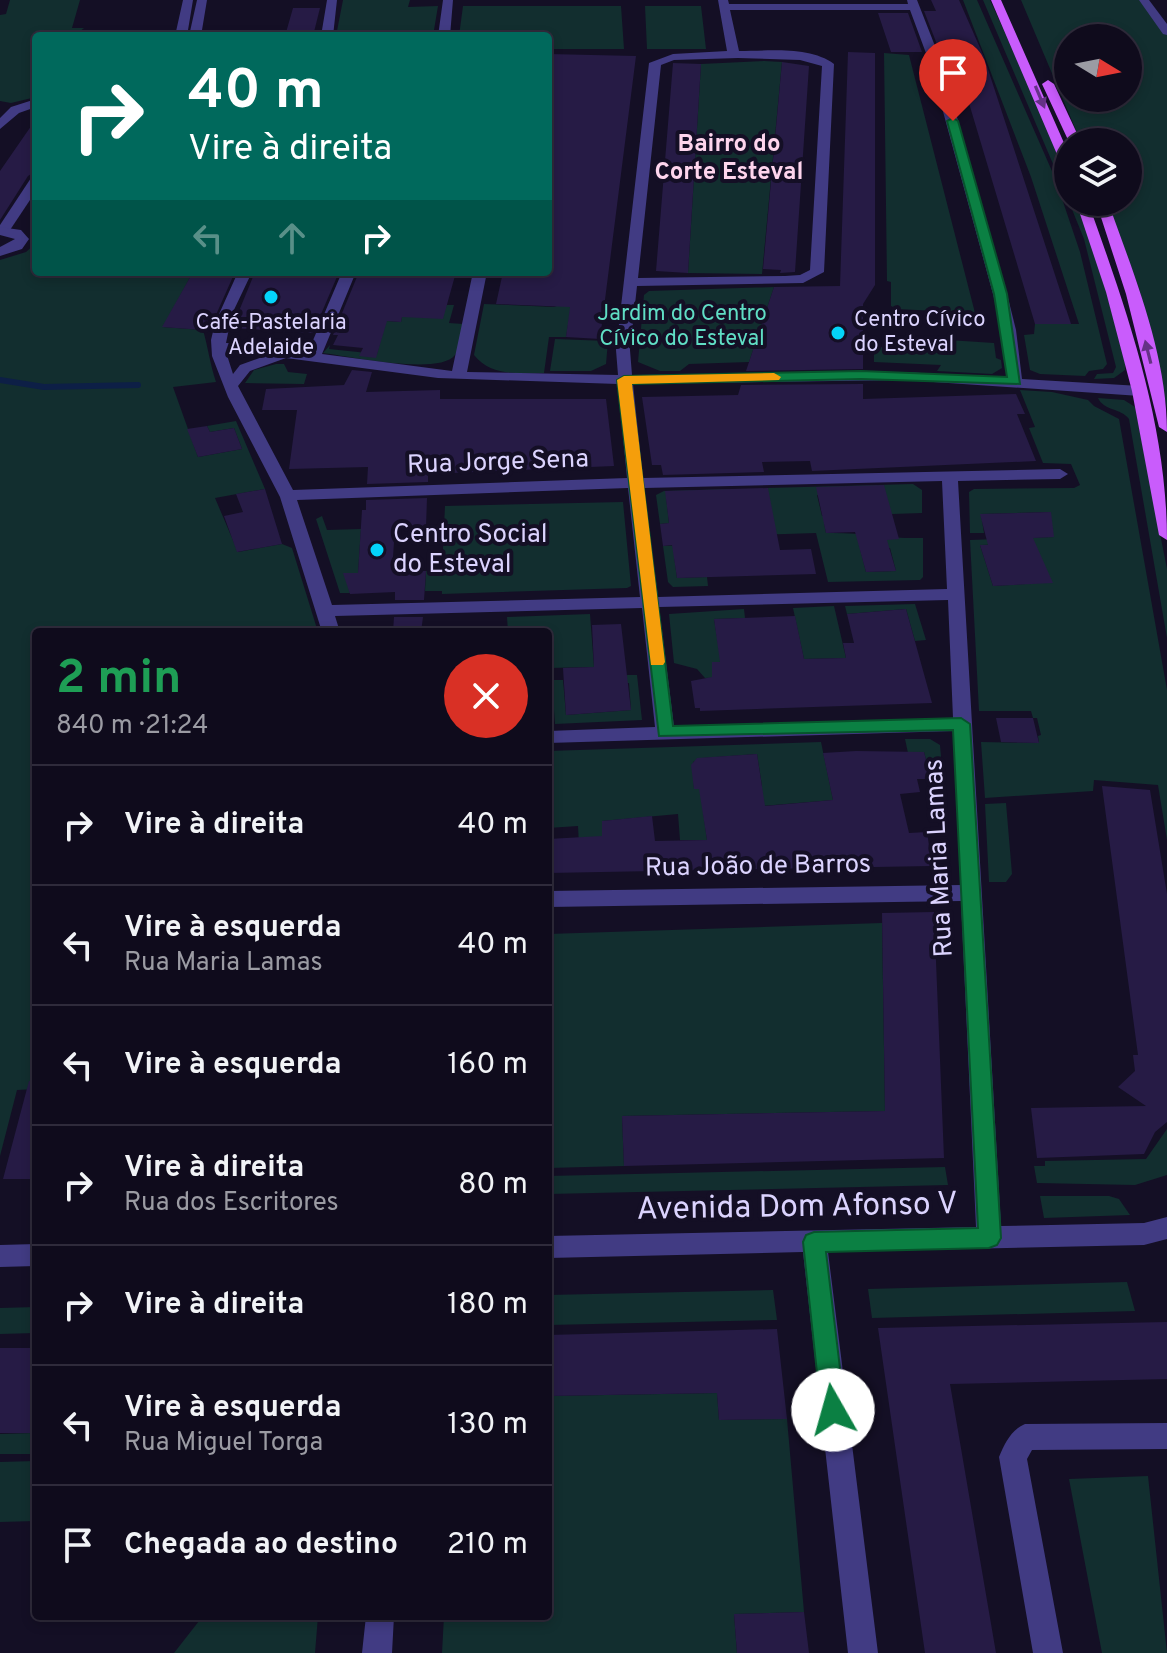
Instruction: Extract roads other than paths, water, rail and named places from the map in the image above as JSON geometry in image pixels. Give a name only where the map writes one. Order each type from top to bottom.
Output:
[{"type":"main road","points":[[996,0],[1054,134]]},
{"type":"main road","points":[[1008,0],[1068,128]]},
{"type":"main road","points":[[1087,216],[1113,292],[1140,391],[1167,535]]},
{"type":"main road","points":[[1107,216],[1133,294],[1167,427]]},
{"type":"street","points":[[182,32],[188,0]]},
{"type":"street","points":[[196,32],[202,0]]},
{"type":"street","points":[[328,32],[332,0]]},
{"type":"street","points":[[444,32],[448,0]]},
{"type":"street","points":[[1144,0],[1167,32]]},
{"type":"street","points":[[734,56],[724,4],[914,3],[936,64],[1000,294],[1015,381]]},
{"type":"street","points":[[630,282],[794,280],[817,272],[828,64],[808,56],[673,57],[655,63],[630,282],[623,350],[635,483],[665,732]]},
{"type":"street","points":[[0,125],[15,110],[32,104]]},
{"type":"street","points":[[0,252],[17,246],[22,239],[16,233],[2,231],[32,187]]},
{"type":"street","points":[[243,276],[222,326],[218,347],[231,385],[287,495],[330,628]]},
{"type":"street","points":[[313,357],[347,276]]},
{"type":"street","points":[[459,375],[479,276]]},
{"type":"street","points":[[218,347],[268,348],[286,354],[459,375],[624,380],[861,375],[1015,381],[1140,391]]},
{"type":"street","points":[[231,385],[245,368],[286,354]]},
{"type":"street","name":"Rua Jorge Sena","points":[[287,495],[950,474],[1060,474]]},
{"type":"street","name":"Rua Maria Lamas","points":[[950,474],[989,1238]]},
{"type":"street","points":[[324,611],[956,594]]},
{"type":"street","points":[[552,737],[961,724]]},
{"type":"street","name":"Rua João de Barros","points":[[552,899],[969,893]]},
{"type":"street","name":"Avenida Dom Afonso V","points":[[552,1247],[1159,1234]]},
{"type":"street","points":[[814,1242],[863,1653]]},
{"type":"street","points":[[0,1256],[32,1255]]},
{"type":"street","points":[[1048,1653],[1013,1457],[1018,1445],[1025,1437],[1167,1436]]},
{"type":"street","points":[[377,1653],[380,1620]]},
{"type":"waterway","points":[[0,380],[44,387],[138,385]]},
{"type":"place","name":"Café-Pastelaria Adelaide","points":[[271,297]]},
{"type":"place","name":"Centro Cívico do Esteval","points":[[838,333]]},
{"type":"place","name":"Centro Social do Esteval","points":[[377,550]]},
{"type":"district","name":"Bairro do Corte Esteval","points":[[729,159]]},
{"type":"park label","name":"Jardim do Centro Cívico do Esteval","points":[[682,326]]}]
